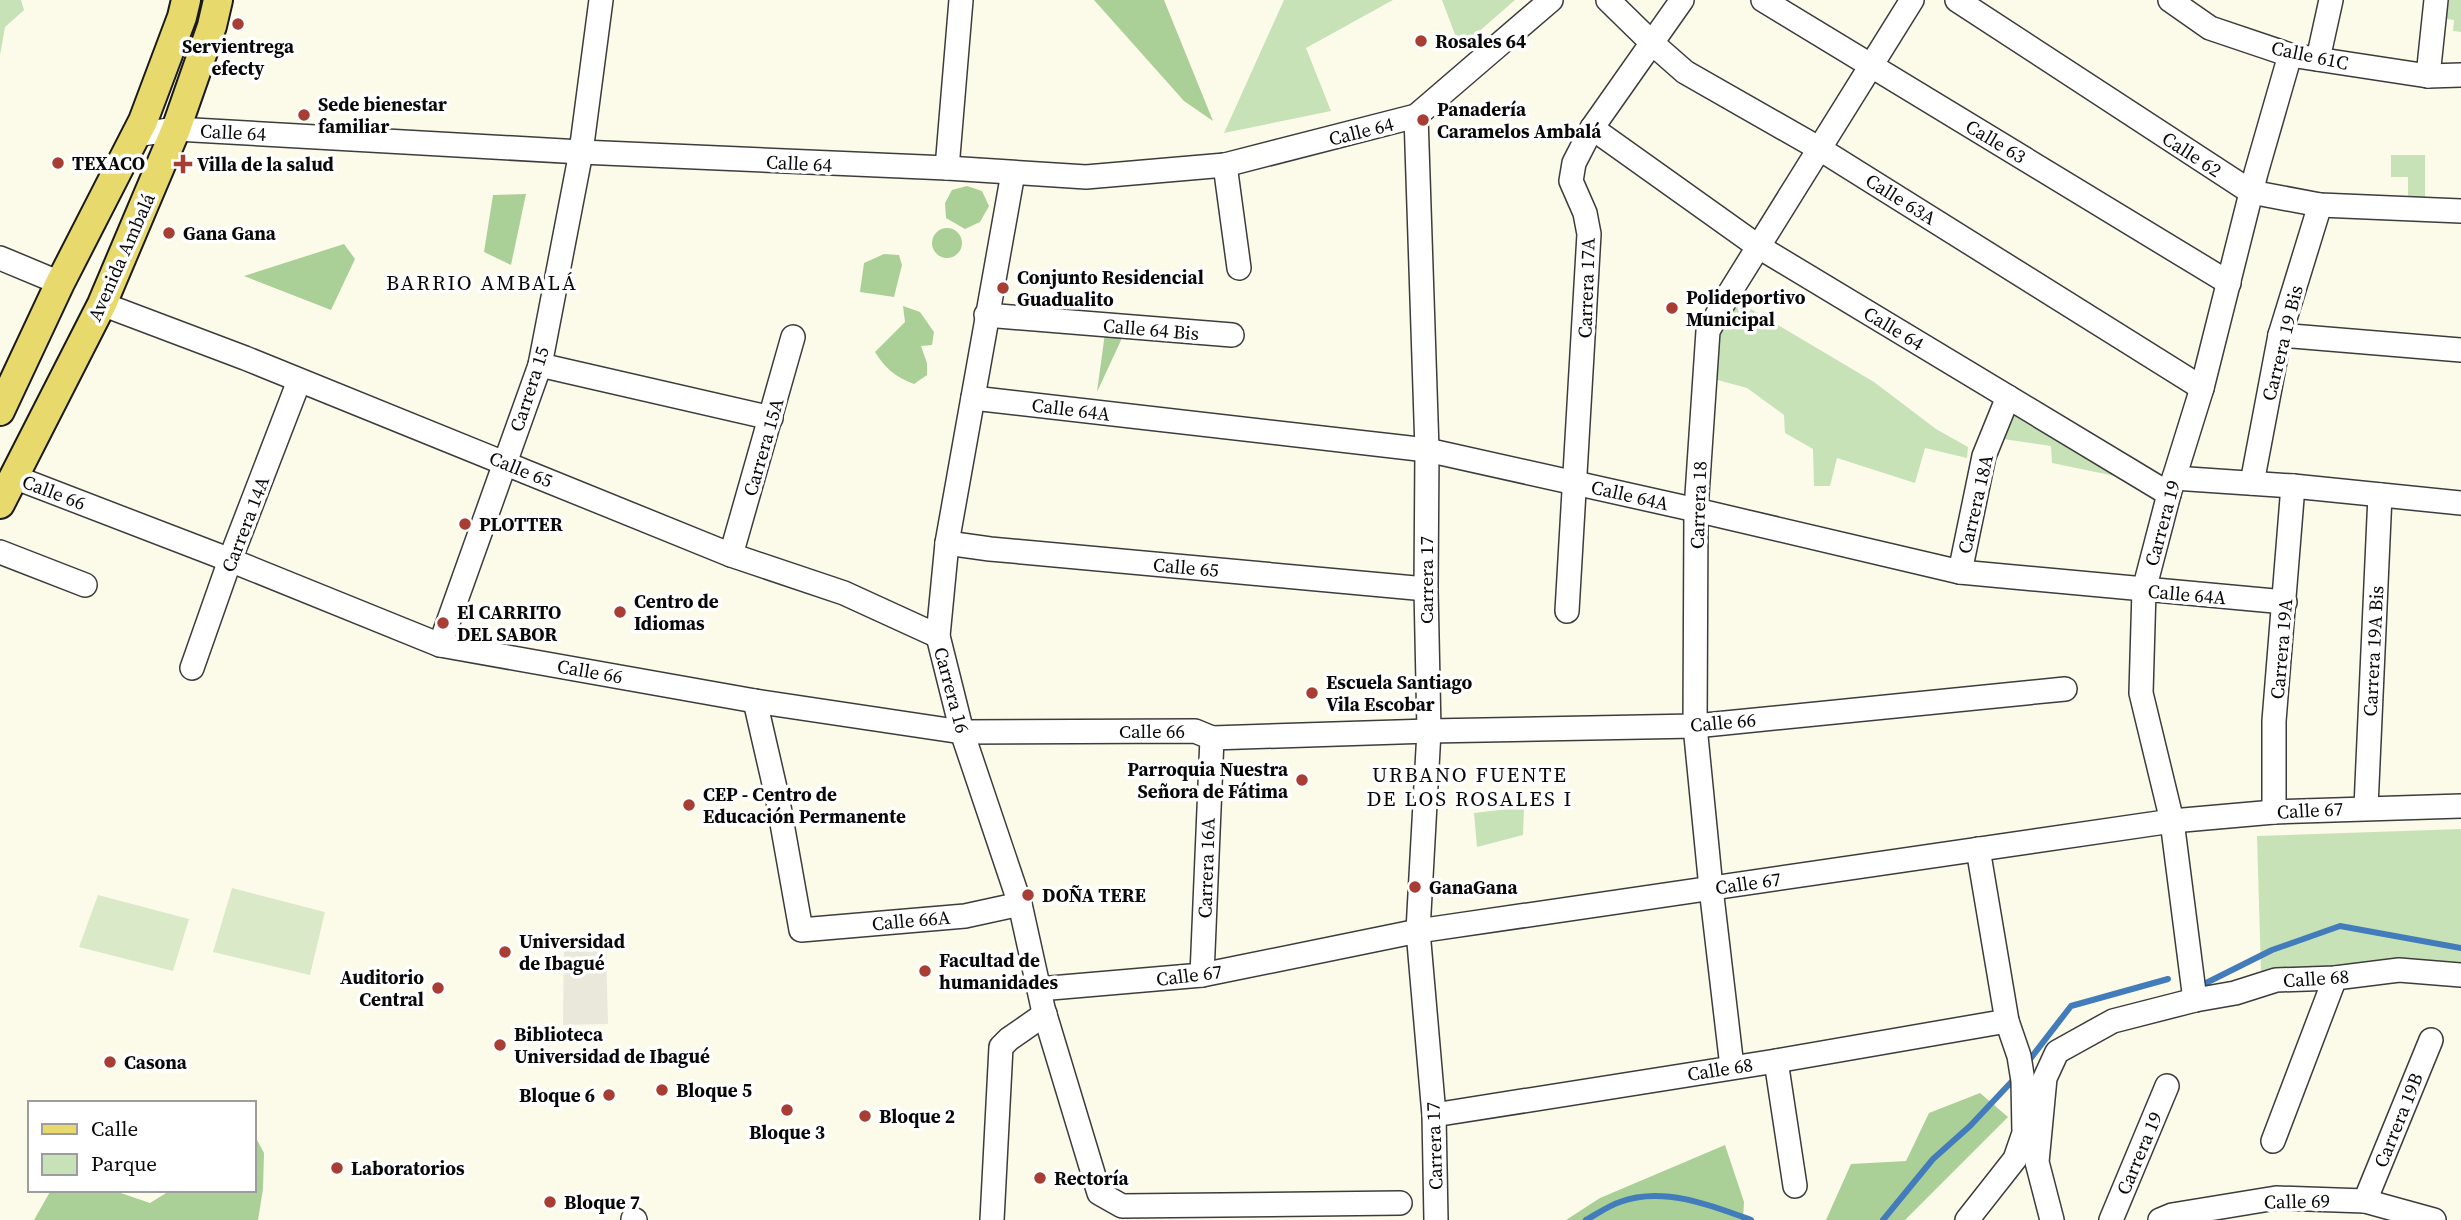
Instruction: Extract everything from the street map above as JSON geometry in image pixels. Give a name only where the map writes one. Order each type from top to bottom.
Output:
[{"type":"main road","name":"Avenida Ambalá","points":[[0,411],[60,283],[135,135],[182,17],[186,0]]},
{"type":"main road","name":"Avenida Ambalá","points":[[0,504],[102,304],[176,129],[212,26],[218,0]]},
{"type":"street","name":"Carrera 15","points":[[440,645],[540,365],[581,152],[601,0]]},
{"type":"street","points":[[947,168],[961,0]]},
{"type":"street","points":[[1416,117],[1550,0]]},
{"type":"street","name":"Calle 63A","points":[[1608,0],[1685,72],[1821,149],[2202,388]]},
{"type":"street","name":"Carrera 17A","points":[[1567,611],[1589,234],[1585,213],[1571,181],[1574,163],[1592,128],[1682,0]]},
{"type":"street","name":"Calle 63","points":[[1763,0],[2229,283]]},
{"type":"street","name":"Carrera 18","points":[[1732,1066],[1711,888],[1696,726],[1696,510],[1708,331],[1912,0]]},
{"type":"street","name":"Calle 62","points":[[1957,0],[2251,192],[2320,205],[2461,211]]},
{"type":"street","name":"Calle 61C","points":[[2170,0],[2210,28],[2290,55],[2428,76],[2461,75]]},
{"type":"street","points":[[2318,59],[2331,0]]},
{"type":"street","points":[[2428,76],[2435,0]]},
{"type":"street","name":"Carrera 19","points":[[2195,1000],[2172,821],[2141,693],[2144,590],[2202,388],[2251,192],[2290,55]]},
{"type":"street","name":"Calle 64","points":[[135,135],[176,129],[1086,177],[1225,165],[1416,117]]},
{"type":"street","name":"Carrera 17","points":[[1416,117],[1427,450],[1429,731],[1418,931],[1434,1115],[1436,1220]]},
{"type":"street","name":"Calle 64","points":[[1592,128],[1759,247],[2008,397],[2172,486],[2252,483],[2461,503]]},
{"type":"street","points":[[1225,165],[1238,268]]},
{"type":"street","name":"Carrera 16","points":[[1013,173],[947,543],[938,636],[962,732],[1020,904],[1045,1014],[1099,1193],[1122,1206],[1400,1203]]},
{"type":"street","name":"Carrera 19 Bis","points":[[2252,483],[2280,335],[2320,205]]},
{"type":"street","points":[[0,258],[60,283]]},
{"type":"street","name":"Calle 65","points":[[102,304],[245,358],[731,555],[844,593],[938,636]]},
{"type":"street","name":"Calle 64 Bis","points":[[986,315],[1232,335]]},
{"type":"street","points":[[2280,335],[2461,350]]},
{"type":"street","name":"Carrera 15A","points":[[731,555],[793,337]]},
{"type":"street","points":[[540,365],[771,418]]},
{"type":"street","name":"Carrera 14A","points":[[192,668],[230,560],[299,381]]},
{"type":"street","name":"Carrera 18A","points":[[1960,572],[1984,456],[2008,397]]},
{"type":"street","name":"Calle 64A","points":[[973,398],[1427,450],[1960,572],[2285,602]]},
{"type":"street","name":"Calle 66","points":[[14,477],[440,645],[755,701],[962,732],[1203,735],[1696,726],[2065,689]]},
{"type":"street","name":"Carrera 19A","points":[[2274,812],[2274,721],[2294,486]]},
{"type":"street","name":"Carrera 19A Bis","points":[[2366,807],[2380,495]]},
{"type":"street","name":"Calle 65","points":[[947,543],[990,550],[1426,589]]},
{"type":"street","points":[[0,552],[85,585]]},
{"type":"street","name":"Calle 66A","points":[[755,701],[778,801],[801,930],[965,916],[1020,904]]},
{"type":"street","name":"Carrera 16A","points":[[1202,975],[1203,735]]},
{"type":"street","name":"Calle 67","points":[[1039,989],[1202,975],[1418,931],[2172,821],[2366,807],[2461,806]]},
{"type":"street","points":[[1966,1220],[2015,1159],[2024,1133],[2023,1081],[2019,1056],[2007,1021],[1978,849]]},
{"type":"street","name":"Calle 68","points":[[2052,1220],[2037,1162],[2045,1078],[2057,1052],[2113,1021],[2195,1000],[2235,993],[2276,980],[2335,978],[2399,970],[2461,975]]},
{"type":"street","points":[[2273,1141],[2335,978]]},
{"type":"street","points":[[992,1220],[1001,1047],[1045,1014]]},
{"type":"street","name":"Calle 68","points":[[1434,1115],[2007,1021]]},
{"type":"street","name":"Carrera 19B","points":[[2365,1201],[2431,1040]]},
{"type":"street","points":[[1776,1061],[1795,1186]]},
{"type":"street","name":"Carrera 19","points":[[2111,1220],[2167,1086]]},
{"type":"street","name":"Calle 69","points":[[2160,1220],[2172,1215],[2276,1198],[2365,1201],[2434,1220]]},
{"type":"green space","points":[[0,0],[21,0],[24,10],[5,27],[0,55]]},
{"type":"green space","points":[[1094,0],[1164,0],[1213,121],[1184,101]]},
{"type":"green space","points":[[1284,0],[1393,0],[1306,48],[1331,111],[1224,133]]},
{"type":"green space","points":[[1442,0],[1515,0],[1460,48]]},
{"type":"green space","points":[[2449,0],[2461,0],[2461,32],[2453,31],[2454,20],[2446,19]]},
{"type":"green space","points":[[2391,155],[2425,155],[2425,202],[2408,202],[2408,177],[2391,177]]},
{"type":"green space","points":[[967,186],[982,191],[989,206],[980,222],[965,229],[946,218],[945,203],[952,190]]},
{"type":"green space","points":[[526,194],[511,265],[484,252],[493,195]]},
{"type":"green space","points":[[947,228],[958,232],[962,243],[958,254],[947,258],[936,254],[932,243],[936,232]]},
{"type":"green space","points":[[344,244],[355,259],[331,310],[244,276]]},
{"type":"green space","points":[[884,254],[899,255],[902,265],[894,297],[860,292],[864,263]]},
{"type":"green space","points":[[1739,302],[1874,382],[1936,429],[1968,447],[1967,458],[1925,448],[1915,483],[1837,458],[1830,486],[1814,486],[1813,449],[1785,433],[1784,415],[1747,388],[1714,379],[1716,341]]},
{"type":"green space","points":[[903,306],[920,312],[934,332],[932,345],[921,346],[927,363],[927,375],[914,384],[891,371],[875,352],[905,322]]},
{"type":"green space","points":[[1105,333],[1123,336],[1097,392]]},
{"type":"green space","points":[[2015,407],[2139,481],[2052,463],[2051,446],[2003,439],[2007,417]]},
{"type":"green space","points":[[1524,807],[1523,835],[1477,847],[1474,813]]},
{"type":"green space","points":[[2461,829],[2461,965],[2261,972],[2257,836]]},
{"type":"green space","points":[[232,888],[325,912],[310,975],[213,952]]},
{"type":"green space","points":[[98,895],[189,919],[173,971],[79,947]]},
{"type":"green space","points":[[1980,1093],[2008,1117],[1905,1220],[1826,1220],[1851,1164],[1906,1161],[1929,1113]]},
{"type":"green space","points":[[256,1138],[264,1153],[263,1189],[258,1220],[34,1220],[50,1192],[118,1192],[150,1203],[168,1192],[256,1192]]},
{"type":"green space","points":[[1725,1145],[1744,1202],[1743,1220],[1566,1220],[1600,1198]]},
{"type":"shaded area","points":[[606,945],[608,1024],[563,1025],[564,946]]},
{"type":"waterway","points":[[2202,985],[2272,950],[2340,926],[2461,948]]},
{"type":"waterway","points":[[2027,1063],[2071,1006],[2168,979]]},
{"type":"waterway","points":[[1883,1220],[1933,1159],[1970,1126],[2016,1077]]},
{"type":"waterway","points":[[1586,1220],[1620,1202],[1653,1196],[1686,1199],[1751,1220]]},
{"type":"place","name":"Servientrega efecty","points":[[238,24]]},
{"type":"place","name":"Rosales 64","points":[[1421,41]]},
{"type":"place","name":"Sede bienestar familiar","points":[[304,115]]},
{"type":"place","name":"Panadería Caramelos Ambalá","points":[[1423,120]]},
{"type":"place","name":"TEXACO","points":[[58,163]]},
{"type":"place","name":"Villa de la salud","points":[[183,164]]},
{"type":"place","name":"Gana Gana","points":[[169,233]]},
{"type":"place","name":"Conjunto Residencial Guadualito","points":[[1003,288]]},
{"type":"place","name":"Polideportivo Municipal","points":[[1672,308]]},
{"type":"place","name":"PLOTTER","points":[[465,524]]},
{"type":"place","name":"Centro de Idiomas","points":[[620,612]]},
{"type":"place","name":"El CARRITO DEL SABOR","points":[[443,623]]},
{"type":"place","name":"Escuela Santiago Vila Escobar","points":[[1312,693]]},
{"type":"place","name":"Parroquia Nuestra Señora de Fátima","points":[[1302,780]]},
{"type":"place","name":"CEP - Centro de Educación Permanente","points":[[689,805]]},
{"type":"place","name":"GanaGana","points":[[1415,887]]},
{"type":"place","name":"DOÑA TERE","points":[[1028,895]]},
{"type":"place","name":"Universidad de Ibagué","points":[[505,952]]},
{"type":"place","name":"Facultad de humanidades","points":[[925,971]]},
{"type":"place","name":"Auditorio Central","points":[[438,988]]},
{"type":"place","name":"Biblioteca Universidad de Ibagué","points":[[500,1045]]},
{"type":"place","name":"Casona","points":[[110,1062]]},
{"type":"place","name":"Bloque 5","points":[[662,1090]]},
{"type":"place","name":"Bloque 6","points":[[609,1095]]},
{"type":"place","name":"Bloque 3","points":[[787,1110]]},
{"type":"place","name":"Bloque 2","points":[[865,1116]]},
{"type":"place","name":"Laboratorios","points":[[337,1168]]},
{"type":"place","name":"Rectoría","points":[[1040,1178]]},
{"type":"place","name":"Bloque 7","points":[[550,1202]]},
{"type":"district","name":"BARRIO AMBALÁ","points":[[482,282]]},
{"type":"district","name":"URBANO FUENTE DE LOS ROSALES I","points":[[1470,786]]}]
